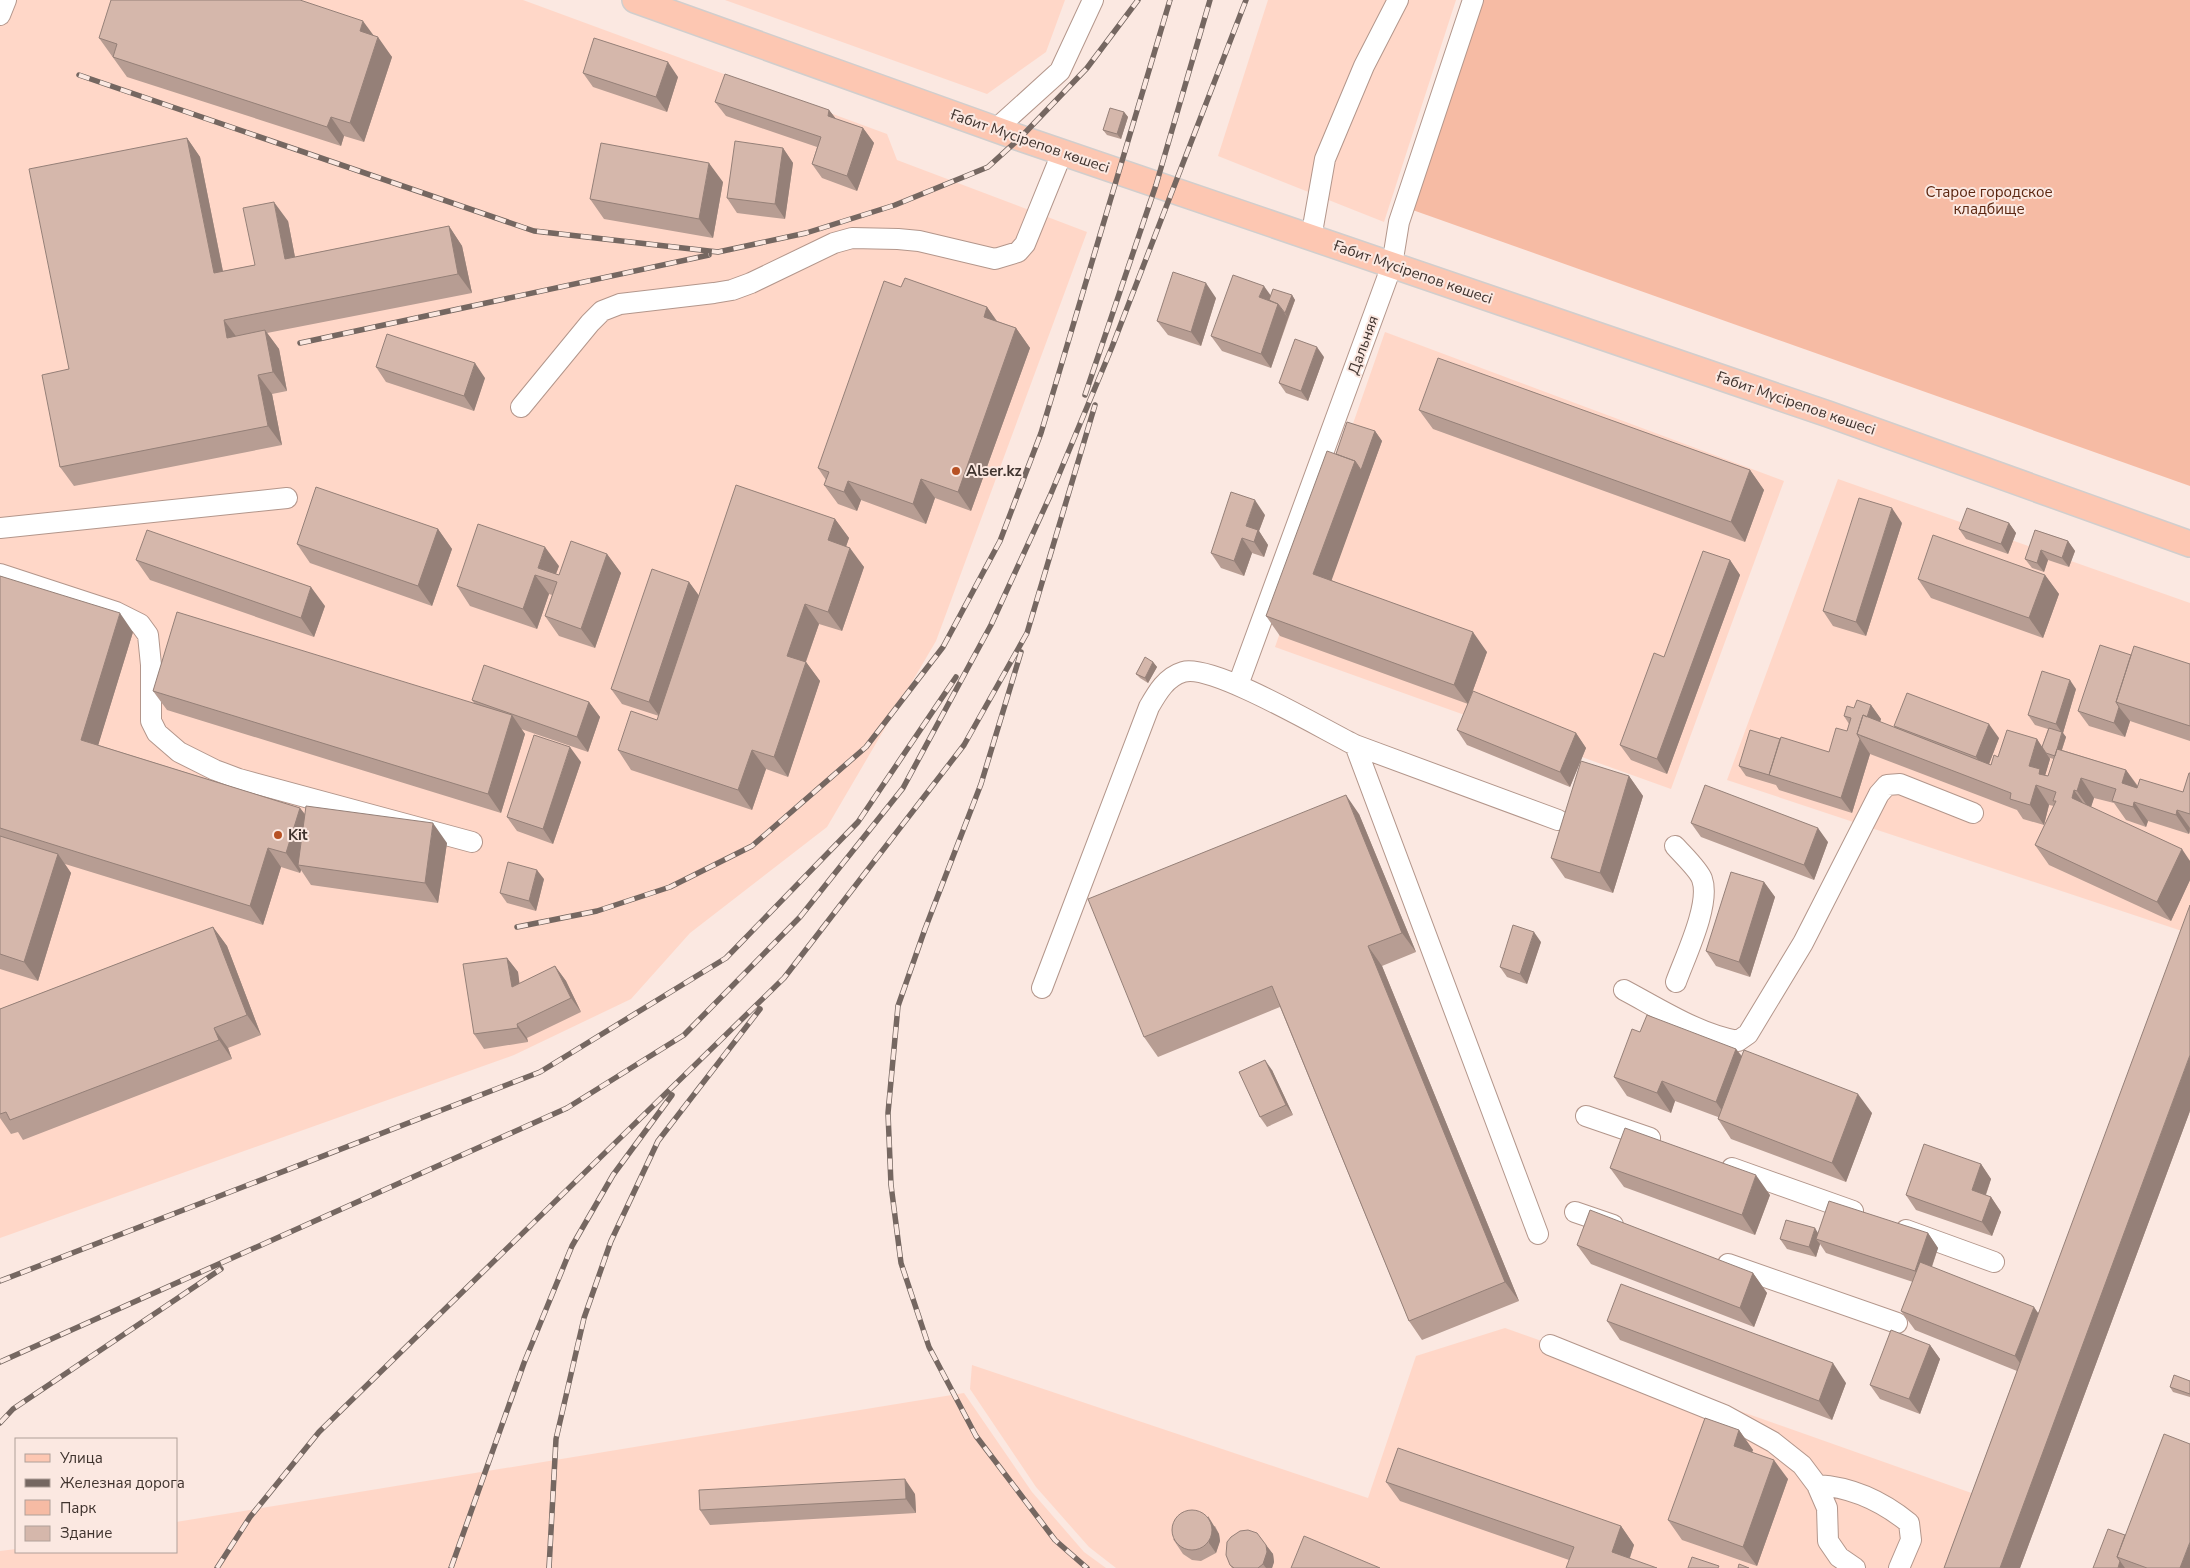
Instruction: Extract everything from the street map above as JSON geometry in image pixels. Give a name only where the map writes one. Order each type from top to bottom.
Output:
[{"type":"main road","name":"Ғабит Мүсірепов көшесі","points":[[636,0],[1062,153],[1819,410],[2190,544]]},
{"type":"lane","points":[[0,15],[6,0]]},
{"type":"lane","points":[[996,129],[1060,72],[1093,0]]},
{"type":"lane","points":[[1311,238],[1325,159],[1364,66],[1398,0]]},
{"type":"lane","name":"Дальняя","points":[[1238,685],[1392,265],[1399,222],[1473,0]]},
{"type":"lane","points":[[521,407],[590,323],[602,311],[620,304],[714,294],[732,290],[751,283],[834,243],[852,238],[919,241],[995,259],[1018,252],[1025,244],[1062,153]]},
{"type":"lane","points":[[0,528],[288,498]]},
{"type":"lane","points":[[0,574],[116,612],[140,624],[148,635],[151,665],[152,721],[157,733],[178,752],[239,779],[472,842]]},
{"type":"lane","points":[[1042,988],[1149,707],[1169,679],[1184,672],[1202,672],[1238,685],[1355,745],[1558,820]]},
{"type":"lane","points":[[1355,745],[1538,1234]]},
{"type":"lane","points":[[1624,990],[1700,1029],[1738,1041],[1748,1034],[1803,943],[1880,794],[1887,785],[1900,784],[1973,813]]},
{"type":"lane","points":[[1675,846],[1702,878],[1704,902],[1676,982]]},
{"type":"lane","points":[[1586,1116],[1669,1145]]},
{"type":"lane","points":[[1715,1162],[1994,1262]]},
{"type":"lane","points":[[1575,1212],[1630,1231]]},
{"type":"lane","points":[[1713,1259],[1898,1323]]},
{"type":"lane","points":[[1550,1345],[1724,1415],[1773,1442],[1802,1465],[1817,1485],[1827,1508],[1828,1541],[1839,1558],[1856,1568]]},
{"type":"lane","points":[[1817,1485],[1839,1486],[1868,1497],[1891,1508],[1909,1523],[1911,1540],[1899,1568]]},
{"type":"shaded area","points":[[0,0],[523,0],[887,134],[897,160],[1087,232],[936,641],[827,827],[690,933],[631,999],[514,1055],[0,1238]]},
{"type":"shaded area","points":[[725,0],[1065,0],[1046,52],[987,94]]},
{"type":"shaded area","points":[[1268,0],[1456,0],[1384,222],[1218,156]]},
{"type":"shaded area","points":[[1385,332],[1784,481],[1671,789],[1275,647]]},
{"type":"shaded area","points":[[1838,479],[2190,603],[2190,917],[2182,931],[1727,780]]},
{"type":"shaded area","points":[[1505,1328],[1980,1496],[1957,1568],[1116,1568],[1089,1547],[1036,1487],[970,1389],[972,1365],[1368,1498],[1416,1356]]},
{"type":"shaded area","points":[[964,1393],[1032,1492],[1084,1552],[1106,1568],[0,1568],[0,1551],[15,1549],[15,1553],[178,1553],[178,1522]]},
{"type":"green space","name":"Старое городское кладбище","points":[[1483,0],[2190,0],[2190,486],[1407,208]]},
{"type":"building","points":[[111,0],[300,0],[363,21],[360,31],[378,37],[350,123],[331,117],[327,127],[113,57],[117,44],[99,38]]},
{"type":"building","points":[[594,38],[668,62],[656,97],[583,73]]},
{"type":"building","points":[[725,74],[829,110],[828,116],[863,128],[847,176],[812,164],[821,137],[715,102]]},
{"type":"building","points":[[1110,108],[1124,112],[1117,134],[1103,130]]},
{"type":"building","points":[[187,138],[214,273],[255,265],[243,208],[274,202],[285,259],[449,226],[458,274],[224,320],[227,338],[265,330],[273,372],[258,375],[268,426],[60,467],[42,375],[69,369],[29,169]]},
{"type":"building","points":[[735,141],[783,148],[775,204],[727,198]]},
{"type":"building","points":[[601,143],[709,163],[699,219],[590,199]]},
{"type":"building","points":[[1173,272],[1206,283],[1191,332],[1157,321]]},
{"type":"building","points":[[1233,275],[1264,286],[1259,297],[1278,304],[1261,354],[1211,336]]},
{"type":"building","points":[[905,278],[987,307],[984,317],[1016,328],[958,492],[921,479],[913,504],[848,481],[844,492],[824,485],[829,472],[818,468],[884,281],[901,287]]},
{"type":"building","points":[[1273,289],[1292,295],[1285,313],[1278,304],[1269,300]]},
{"type":"building","points":[[387,334],[475,363],[464,396],[376,367]]},
{"type":"building","points":[[1295,339],[1317,347],[1301,391],[1279,383]]},
{"type":"building","points":[[1438,358],[1750,470],[1731,522],[1419,410]]},
{"type":"building","points":[[1347,422],[1375,431],[1361,470],[1355,461],[1336,454]]},
{"type":"building","points":[[1327,451],[1355,461],[1313,574],[1473,632],[1454,685],[1266,616]]},
{"type":"building","points":[[736,485],[835,519],[828,540],[850,548],[828,612],[805,604],[787,656],[806,662],[774,757],[752,750],[738,790],[618,750],[631,711],[657,720]]},
{"type":"building","points":[[316,487],[438,529],[418,586],[297,544]]},
{"type":"building","points":[[1231,492],[1255,500],[1246,526],[1258,530],[1254,542],[1242,538],[1234,561],[1211,553]]},
{"type":"building","points":[[1859,498],[1892,508],[1856,622],[1823,611]]},
{"type":"building","points":[[1967,508],[2009,523],[2001,544],[1959,529]]},
{"type":"building","points":[[478,524],[545,547],[538,568],[559,575],[571,541],[607,554],[581,629],[545,616],[557,582],[535,575],[523,609],[457,586]]},
{"type":"building","points":[[147,530],[311,587],[301,618],[136,560]]},
{"type":"building","points":[[2035,530],[2068,541],[2062,558],[2041,550],[2037,563],[2025,559]]},
{"type":"building","points":[[1933,535],[2045,575],[2029,618],[1918,579]]},
{"type":"building","points":[[1703,551],[1730,560],[1657,759],[1620,745],[1654,653],[1664,657]]},
{"type":"building","points":[[652,569],[689,582],[649,702],[611,689]]},
{"type":"building","points":[[0,576],[120,613],[81,740],[300,808],[286,853],[268,848],[250,906],[0,828]]},
{"type":"building","points":[[177,612],[512,715],[488,794],[153,691]]},
{"type":"building","points":[[2100,645],[2131,655],[2116,702],[2119,707],[2114,723],[2078,711]]},
{"type":"building","points":[[2134,646],[2190,664],[2190,726],[2116,702]]},
{"type":"building","points":[[1145,657],[1153,662],[1145,678],[1136,674]]},
{"type":"building","points":[[484,665],[589,702],[577,737],[472,700]]},
{"type":"building","points":[[2042,671],[2070,680],[2056,724],[2028,715]]},
{"type":"building","points":[[1473,691],[1576,733],[1560,772],[1457,730]]},
{"type":"building","points":[[1907,693],[1989,724],[1976,757],[1894,726]]},
{"type":"building","points":[[1857,700],[1871,705],[1867,717],[1863,715],[1857,734],[1860,739],[1841,798],[1769,775],[1781,737],[1829,752],[1836,728],[1847,731],[1851,718],[1844,716],[1847,706],[1854,708]]},
{"type":"building","points":[[1863,715],[1991,765],[1994,755],[1998,757],[2007,730],[2037,739],[2029,766],[2040,769],[2039,774],[2048,776],[2057,749],[2126,770],[2122,783],[2137,788],[2140,779],[2183,792],[2190,773],[2190,814],[2177,810],[2176,815],[2134,802],[2133,807],[2112,801],[2116,789],[2081,778],[2077,791],[2074,790],[2072,798],[2182,849],[2157,902],[2035,845],[2056,801],[2053,801],[2056,792],[2036,785],[2030,805],[2010,799],[2011,793],[1857,734]]},
{"type":"building","points":[[2049,728],[2062,732],[2055,756],[2046,753],[2042,747]]},
{"type":"building","points":[[1750,730],[1780,739],[1769,775],[1739,766]]},
{"type":"building","points":[[534,735],[570,747],[543,829],[507,817]]},
{"type":"building","points":[[1581,761],[1629,776],[1600,873],[1551,858]]},
{"type":"building","points":[[1705,785],[1818,828],[1804,865],[1691,823]]},
{"type":"building","points":[[1346,795],[1402,933],[1368,946],[1505,1282],[1409,1321],[1272,986],[1144,1037],[1088,899]]},
{"type":"building","points":[[306,806],[433,823],[425,883],[298,865]]},
{"type":"building","points":[[0,836],[58,854],[24,962],[0,954]]},
{"type":"building","points":[[508,862],[537,870],[529,901],[500,893]]},
{"type":"building","points":[[1731,872],[1764,882],[1739,962],[1706,951]]},
{"type":"building","points":[[2190,905],[2190,1055],[2000,1568],[1944,1568]]},
{"type":"building","points":[[1513,925],[1534,932],[1520,974],[1500,967]]},
{"type":"building","points":[[213,927],[247,1015],[214,1028],[219,1040],[10,1120],[6,1112],[0,1114],[0,1009]]},
{"type":"building","points":[[507,958],[512,987],[555,966],[571,998],[517,1024],[518,1028],[474,1034],[463,964]]},
{"type":"building","points":[[1647,1015],[1736,1049],[1716,1102],[1662,1081],[1657,1093],[1614,1077],[1632,1029],[1640,1032]]},
{"type":"building","points":[[1744,1050],[1858,1094],[1832,1163],[1718,1119]]},
{"type":"building","points":[[1265,1060],[1286,1105],[1260,1117],[1239,1072]]},
{"type":"building","points":[[1625,1128],[1756,1175],[1742,1215],[1610,1168]]},
{"type":"building","points":[[1924,1144],[1981,1164],[1972,1190],[1991,1197],[1982,1222],[1906,1195]]},
{"type":"building","points":[[1829,1201],[1928,1233],[1915,1271],[1816,1239]]},
{"type":"building","points":[[1590,1210],[1753,1273],[1740,1308],[1577,1245]]},
{"type":"building","points":[[1786,1220],[1815,1228],[1809,1247],[1780,1239]]},
{"type":"building","points":[[1920,1262],[2034,1307],[2015,1356],[1901,1311]]},
{"type":"building","points":[[1621,1284],[1833,1363],[1819,1401],[1607,1321]]},
{"type":"building","points":[[1891,1330],[1930,1345],[1909,1399],[1870,1385]]},
{"type":"building","points":[[2174,1375],[2190,1381],[2190,1394],[2170,1387]]},
{"type":"building","points":[[1705,1418],[1739,1430],[1734,1446],[1774,1460],[1743,1547],[1668,1520]]},
{"type":"building","points":[[2164,1434],[2190,1444],[2190,1542],[2180,1568],[2147,1568],[2117,1557]]},
{"type":"building","points":[[1398,1448],[1621,1526],[1612,1552],[1657,1568],[1566,1568],[1574,1547],[1386,1482]]},
{"type":"building","points":[[905,1479],[906,1499],[700,1510],[699,1490]]},
{"type":"building","points":[[1196,1510],[1203,1513],[1209,1519],[1212,1530],[1211,1538],[1203,1547],[1196,1550],[1188,1550],[1181,1547],[1173,1538],[1172,1526],[1175,1519],[1184,1511]]},
{"type":"building","points":[[2108,1529],[2125,1535],[2117,1557],[2120,1561],[2118,1568],[2093,1568]]},
{"type":"building","points":[[1248,1530],[1257,1533],[1266,1545],[1267,1552],[1263,1564],[1258,1568],[1234,1568],[1230,1565],[1226,1555],[1227,1542],[1240,1531]]},
{"type":"building","points":[[1304,1536],[1380,1568],[1291,1568]]},
{"type":"building","points":[[1692,1557],[1719,1566],[1718,1568],[1688,1568]]},
{"type":"building","points":[[1739,1564],[1749,1568],[1738,1568]]},
{"type":"railway","points":[[79,75],[534,231],[718,252],[806,233],[895,205],[988,167],[1020,138],[1087,68],[1138,0]]},
{"type":"railway","points":[[517,927],[597,911],[670,887],[752,846],[866,747],[943,647],[1000,541],[1041,433],[1170,0]]},
{"type":"railway","points":[[1085,395],[1156,185],[1210,0]]},
{"type":"railway","points":[[0,1362],[567,1108],[684,1035],[800,917],[903,788],[991,625],[1050,496],[1112,347],[1246,0]]},
{"type":"railway","points":[[300,343],[709,255]]},
{"type":"railway","points":[[217,1568],[250,1517],[319,1432],[784,978],[964,745],[1027,633],[1095,405]]},
{"type":"railway","points":[[1021,652],[981,784],[925,929],[898,1006],[888,1113],[891,1185],[901,1263],[929,1347],[976,1436],[1055,1540],[1087,1568]]},
{"type":"railway","points":[[0,1281],[540,1072],[726,958],[858,822],[956,677]]},
{"type":"railway","points":[[549,1568],[556,1439],[584,1318],[611,1241],[658,1141],[760,1009]]},
{"type":"railway","points":[[451,1568],[524,1363],[572,1246],[613,1175],[672,1095]]},
{"type":"railway","points":[[0,1423],[13,1409],[221,1269]]},
{"type":"place","name":"Alser.kz","points":[[956,471]]},
{"type":"place","name":"Kit","points":[[278,835]]}]
